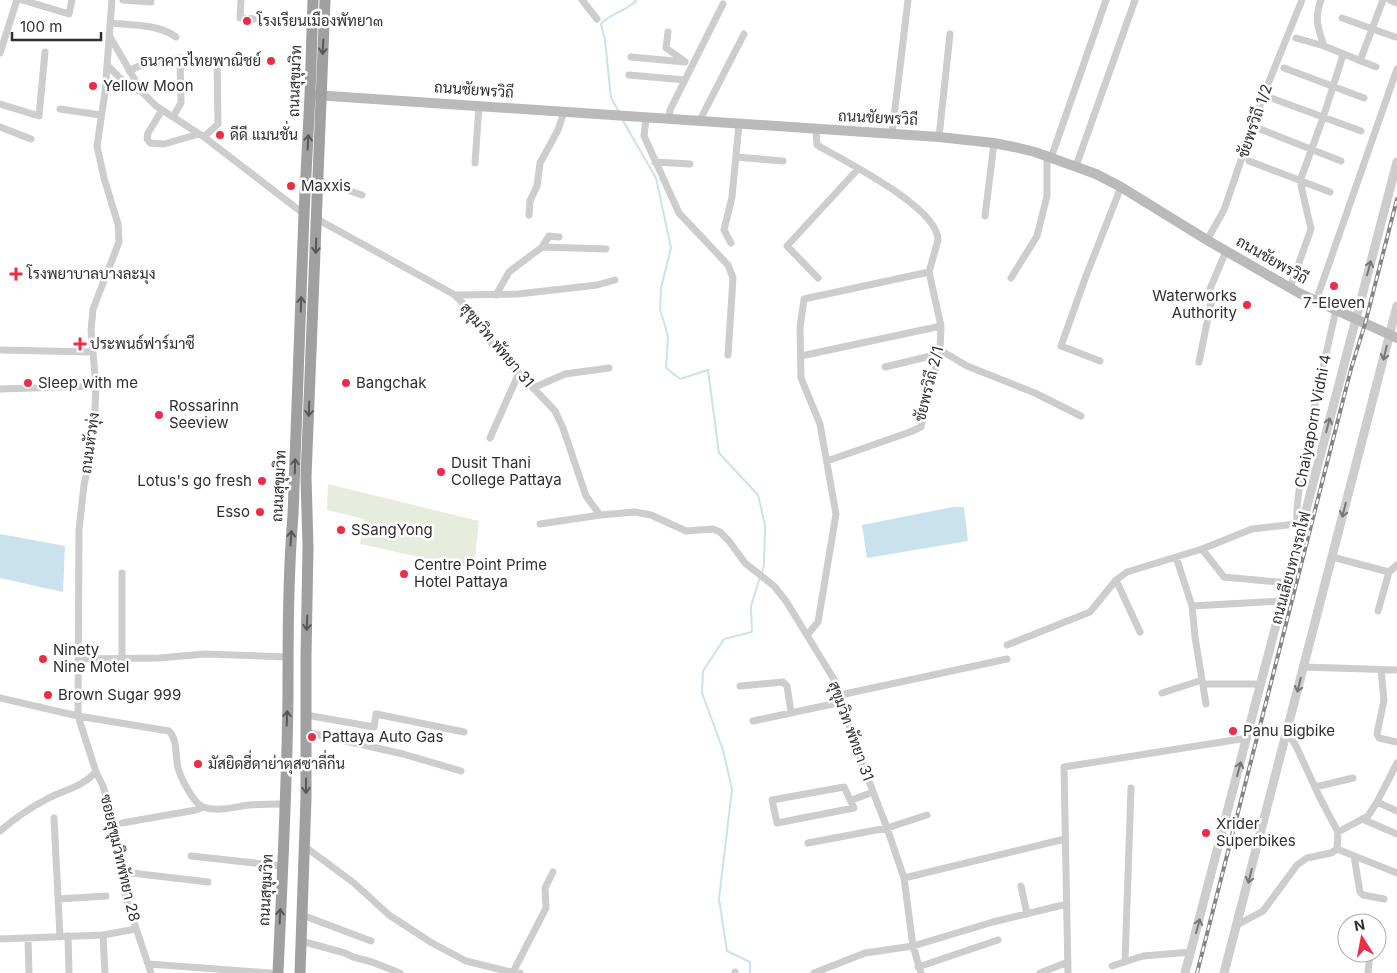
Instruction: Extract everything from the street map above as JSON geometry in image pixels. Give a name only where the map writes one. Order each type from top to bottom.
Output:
[{"type":"highway","name":"ถนนสุขุมวิท","points":[[300,973],[308,592],[306,477],[318,180],[312,22],[313,0]]},
{"type":"highway","name":"ถนนสุขุมวิท","points":[[278,973],[288,697],[288,590],[293,515],[304,214],[325,0]]},
{"type":"highway","points":[[288,590],[296,585],[302,586],[308,592]]},
{"type":"main road","name":"ถนนชัยพรวิถี","points":[[315,95],[630,117],[700,120],[816,130],[939,137],[994,143],[1076,166],[1125,189],[1207,240],[1290,288],[1393,336]]},
{"type":"street","points":[[0,53],[17,0]]},
{"type":"street","points":[[22,0],[69,14],[72,0]]},
{"type":"street","name":"ถนนหัวทุ่ง","points":[[96,772],[78,716],[79,530],[84,485],[93,444],[96,386],[91,331],[93,309],[120,242],[118,224],[104,178],[97,146],[107,66],[112,0]]},
{"type":"street","points":[[123,0],[151,2]]},
{"type":"street","points":[[241,0],[240,18],[312,22]]},
{"type":"street","points":[[582,0],[597,20]]},
{"type":"street","points":[[892,134],[908,0]]},
{"type":"street","points":[[1010,278],[1037,236],[1047,196],[1049,157],[1106,0]]},
{"type":"street","points":[[1076,166],[1135,0]]},
{"type":"street","name":"ชัยพรวิถี 1/2","points":[[1207,240],[1224,210],[1262,99],[1302,0]]},
{"type":"street","points":[[1321,0],[1316,25],[1324,46]]},
{"type":"street","points":[[1360,61],[1383,0]]},
{"type":"street","points":[[1390,0],[1397,2]]},
{"type":"street","points":[[670,119],[670,110],[685,80],[689,64],[723,4]]},
{"type":"street","points":[[1342,18],[1396,37]]},
{"type":"street","points":[[110,23],[151,26],[176,37]]},
{"type":"street","points":[[668,32],[666,48],[689,64]]},
{"type":"street","points":[[700,120],[744,34]]},
{"type":"street","points":[[939,137],[950,34]]},
{"type":"street","points":[[109,36],[142,92],[162,110],[202,136],[304,214]]},
{"type":"street","points":[[1296,38],[1324,46],[1376,67]]},
{"type":"street","points":[[0,104],[39,116],[45,52]]},
{"type":"street","points":[[1290,288],[1311,229],[1300,181],[1343,55]]},
{"type":"street","points":[[631,57],[689,64]]},
{"type":"street","points":[[129,71],[147,62],[180,58],[217,59],[218,124],[202,136],[164,144],[150,143],[147,139],[148,133],[162,110]]},
{"type":"street","points":[[173,117],[181,103],[180,58]]},
{"type":"street","points":[[107,66],[128,86],[142,92]]},
{"type":"street","points":[[1284,68],[1364,98]]},
{"type":"street","points":[[1316,301],[1397,69]]},
{"type":"street","points":[[629,75],[685,80]]},
{"type":"street","points":[[1271,98],[1361,130]]},
{"type":"street","points":[[475,163],[479,106]]},
{"type":"street","points":[[60,109],[101,115]]},
{"type":"street","points":[[529,215],[530,201],[537,189],[540,162],[558,130],[564,112]]},
{"type":"street","points":[[646,118],[644,136],[679,213],[728,265],[733,278],[728,356]]},
{"type":"street","points":[[730,243],[724,230],[732,197],[739,124]]},
{"type":"street","points":[[0,127],[31,139]]},
{"type":"street","points":[[1260,129],[1341,161]]},
{"type":"street","name":"ชัยพรวิถี 2/1","points":[[816,130],[817,145],[914,204],[932,223],[938,235],[929,272],[941,326],[939,352],[921,427],[827,461]]},
{"type":"street","points":[[985,216],[994,143]]},
{"type":"street","points":[[736,157],[783,161]]},
{"type":"street","points":[[1249,161],[1330,192]]},
{"type":"street","points":[[655,162],[690,164]]},
{"type":"street","name":"ถนนเลียบทางรถไฟ","points":[[1185,973],[1288,583],[1299,528],[1397,162]]},
{"type":"street","points":[[818,278],[787,246],[858,169]]},
{"type":"street","points":[[318,180],[362,195]]},
{"type":"street","points":[[1100,361],[1062,346],[1086,276],[1125,189]]},
{"type":"street","name":"สุขุมวิท พัทยา 31","points":[[317,219],[455,295],[478,319],[492,344],[554,411],[563,428],[586,496],[600,515],[635,512],[651,514],[686,531],[713,529],[720,532],[745,563],[770,583],[786,601],[808,634],[835,681],[857,750],[904,878],[913,946],[920,971]]},
{"type":"street","points":[[496,295],[509,272],[542,247],[548,236],[560,237]]},
{"type":"street","points":[[542,247],[606,249]]},
{"type":"street","points":[[1199,362],[1212,303],[1210,289],[1226,250]]},
{"type":"street","points":[[808,634],[818,622],[836,514],[820,424],[802,378],[800,328],[804,299],[929,272]]},
{"type":"street","points":[[455,295],[496,295],[597,286],[615,280]]},
{"type":"street","points":[[1224,973],[1332,557],[1393,336],[1397,306]]},
{"type":"street","name":"Chaiyaporn Vidhi 4","points":[[1299,528],[1300,481],[1336,310]]},
{"type":"street","points":[[801,356],[941,326]]},
{"type":"street","points":[[0,350],[94,352]]},
{"type":"street","points":[[885,367],[939,352],[967,366],[1035,393],[1081,416]]},
{"type":"street","points":[[533,388],[565,374],[609,368]]},
{"type":"street","points":[[490,438],[519,374]]},
{"type":"street","points":[[0,389],[96,386]]},
{"type":"street","points":[[540,524],[600,515]]},
{"type":"street","points":[[1007,645],[1090,612],[1116,580],[1128,572],[1202,549],[1252,529],[1299,528]]},
{"type":"street","points":[[1202,549],[1227,578],[1288,583]]},
{"type":"street","points":[[1176,557],[1192,606],[1206,704]]},
{"type":"street","points":[[1332,557],[1389,572]]},
{"type":"street","points":[[1378,612],[1389,572],[1397,565]]},
{"type":"street","points":[[122,573],[122,658]]},
{"type":"street","points":[[1116,580],[1140,632]]},
{"type":"street","points":[[1192,606],[1283,601]]},
{"type":"street","points":[[78,659],[159,658],[205,654],[287,657]]},
{"type":"street","points":[[753,721],[1007,659]]},
{"type":"street","points":[[1303,667],[1397,670]]},
{"type":"street","points":[[1381,670],[1384,700],[1377,734],[1380,738],[1397,742]]},
{"type":"street","points":[[740,686],[783,682],[787,686],[792,712]]},
{"type":"street","points":[[1162,693],[1202,682],[1261,684]]},
{"type":"street","points":[[0,698],[78,716],[169,731],[174,736],[178,767],[182,778],[198,804],[204,807],[214,810],[250,805],[284,804]]},
{"type":"street","points":[[306,715],[374,727],[376,714],[464,732]]},
{"type":"street","points":[[306,732],[403,754],[461,771]]},
{"type":"street","points":[[1287,732],[1296,746],[1338,832],[1337,849]]},
{"type":"street","points":[[1068,973],[1064,767],[1247,738]]},
{"type":"street","points":[[1338,832],[1368,816],[1395,771],[1397,763]]},
{"type":"street","points":[[0,831],[22,813],[46,799],[87,781],[96,772]]},
{"type":"street","name":"ซอยสุขุมวิทพัทยา 28","points":[[96,772],[103,786],[116,830],[120,846],[126,896],[151,973]]},
{"type":"street","points":[[1315,787],[1353,778]]},
{"type":"street","points":[[844,787],[852,800],[854,808],[777,823],[772,800],[844,787]]},
{"type":"street","points":[[1124,962],[1130,788]]},
{"type":"street","points":[[852,800],[873,792]]},
{"type":"street","points":[[1377,802],[1397,811]]},
{"type":"street","points":[[122,823],[204,807]]},
{"type":"street","points":[[808,843],[887,828],[927,815]]},
{"type":"street","points":[[54,818],[58,899],[69,973]]},
{"type":"street","points":[[1362,818],[1397,834]]},
{"type":"street","points":[[904,878],[1065,839]]},
{"type":"street","points":[[304,846],[354,883],[389,915],[432,944],[466,961],[520,973]]},
{"type":"street","points":[[1237,925],[1263,911],[1297,865],[1307,858],[1337,849],[1397,874]]},
{"type":"street","points":[[190,856],[282,866]]},
{"type":"street","points":[[1354,856],[1360,892],[1363,895],[1384,899]]},
{"type":"street","points":[[123,872],[208,882]]},
{"type":"street","points":[[513,972],[546,908],[545,888],[553,872]]},
{"type":"street","points":[[1021,886],[1027,914]]},
{"type":"street","points":[[58,899],[106,896]]},
{"type":"street","points":[[814,973],[865,953],[913,946],[1067,904]]},
{"type":"street","points":[[302,915],[371,941]]},
{"type":"street","points":[[0,939],[103,934],[136,928]]},
{"type":"street","points":[[103,934],[105,973]]},
{"type":"street","points":[[28,938],[29,973]]},
{"type":"street","points":[[920,971],[998,940]]},
{"type":"street","points":[[301,941],[345,953],[400,973]]},
{"type":"street","points":[[1112,966],[1143,956],[1191,952]]},
{"type":"street","points":[[1040,973],[1068,962]]},
{"type":"street","points":[[149,964],[270,973]]},
{"type":"green space","points":[[328,484],[479,521],[474,569],[360,544],[364,519],[327,510]]},
{"type":"water","points":[[953,507],[964,507],[968,541],[867,558],[862,525]]},
{"type":"water","points":[[0,534],[65,546],[63,592],[0,578]]},
{"type":"waterway","points":[[619,112],[611,98],[605,40],[601,24],[609,17],[632,5],[635,0]]},
{"type":"waterway","points":[[622,119],[656,178],[671,248],[661,288],[660,309],[668,336],[666,368],[680,379],[708,370],[719,453],[758,495],[765,525],[764,565],[762,572]]},
{"type":"waterway","points":[[750,973],[750,962],[727,951],[719,899],[732,789],[723,750],[702,693],[703,671],[724,639],[752,632],[751,606],[760,577]]},
{"type":"railway","points":[[1197,973],[1351,369],[1365,324],[1397,199]]},
{"type":"place","name":"โรงเรียนเมืองพัทยา๓","points":[[247,21]]},
{"type":"place","name":"ธนาคารไทยพาณิชย์","points":[[271,61]]},
{"type":"place","name":"Yellow Moon","points":[[93,86]]},
{"type":"place","name":"ดีดี แมนชั่น","points":[[220,135]]},
{"type":"place","name":"Maxxis","points":[[291,186]]},
{"type":"place","name":"โรงพยาบาลบางละมุง","points":[[16,274]]},
{"type":"place","name":"7-Eleven","points":[[1334,286]]},
{"type":"place","name":"Waterworks Authority","points":[[1247,305]]},
{"type":"place","name":"ประพนธ์ฟาร์มาซี","points":[[80,344]]},
{"type":"place","name":"Sleep with me","points":[[28,383]]},
{"type":"place","name":"Bangchak","points":[[346,383]]},
{"type":"place","name":"Rossarinn Seeview","points":[[159,415]]},
{"type":"place","name":"Dusit Thani College Pattaya","points":[[441,472]]},
{"type":"place","name":"Lotus's go fresh","points":[[262,481]]},
{"type":"place","name":"Esso","points":[[260,512]]},
{"type":"place","name":"SSangYong","points":[[341,530]]},
{"type":"place","name":"Centre Point Prime Hotel Pattaya","points":[[404,574]]},
{"type":"place","name":"Ninety Nine Motel","points":[[43,659]]},
{"type":"place","name":"Brown Sugar 999","points":[[48,695]]},
{"type":"place","name":"Panu Bigbike","points":[[1233,731]]},
{"type":"place","name":"Pattaya Auto Gas","points":[[312,737]]},
{"type":"place","name":"มัสยิดฮี่ดาย่าตุสซาลี่กีน","points":[[198,764]]},
{"type":"place","name":"Xrider Superbikes","points":[[1206,833]]}]
